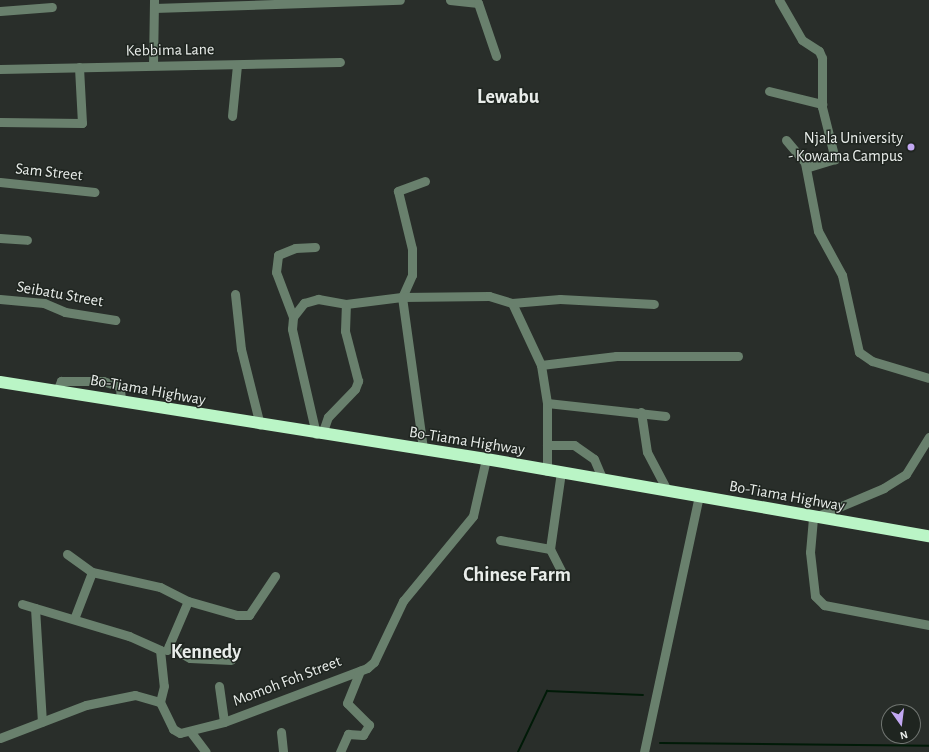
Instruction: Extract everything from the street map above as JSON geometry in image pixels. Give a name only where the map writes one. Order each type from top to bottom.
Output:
[{"type":"highway","name":"Bo-Tiama Highway","points":[[0,382],[121,401],[260,426],[486,459],[667,490],[813,518],[929,536]]},
{"type":"street","points":[[153,65],[154,4],[400,0]]},
{"type":"street","points":[[450,0],[478,3],[496,56]]},
{"type":"street","points":[[779,0],[802,40],[819,51],[822,58],[822,104],[836,159],[806,168]]},
{"type":"street","points":[[0,11],[52,7]]},
{"type":"street","name":"Kebbima Lane","points":[[0,69],[340,62]]},
{"type":"street","points":[[232,116],[237,65]]},
{"type":"street","points":[[0,122],[82,123],[79,67]]},
{"type":"street","points":[[769,91],[822,104]]},
{"type":"street","points":[[786,140],[806,168],[818,231],[842,275],[859,352],[872,361],[929,378]]},
{"type":"street","points":[[423,449],[402,297],[412,275],[412,250],[398,191],[424,180]]},
{"type":"street","name":"Sam Street","points":[[0,182],[94,192]]},
{"type":"street","points":[[0,238],[27,240]]},
{"type":"street","points":[[315,247],[295,248],[278,255],[276,272],[293,317],[292,329],[319,434]]},
{"type":"street","points":[[235,294],[241,349],[260,426]]},
{"type":"street","points":[[293,317],[304,302],[318,299],[346,304],[402,297],[489,296],[512,303],[560,299],[654,304]]},
{"type":"street","name":"Seibatu Street","points":[[0,299],[44,303],[64,312],[115,320]]},
{"type":"street","points":[[512,303],[541,365],[547,403],[547,470]]},
{"type":"street","points":[[319,434],[328,417],[355,389],[358,381],[345,331],[346,304]]},
{"type":"street","points":[[541,365],[616,356],[738,356]]},
{"type":"street","points":[[57,391],[61,381],[103,381],[120,386],[121,401]]},
{"type":"street","points":[[547,403],[641,412],[665,416]]},
{"type":"street","points":[[641,412],[647,452],[667,490]]},
{"type":"street","points":[[929,437],[906,474],[884,488],[813,518],[810,573],[815,596],[824,605],[929,625]]},
{"type":"street","points":[[547,445],[574,445],[594,459],[602,480]]},
{"type":"street","name":"Momoh Foh Street","points":[[160,702],[176,733],[190,731],[224,722],[321,686],[341,674],[360,671],[374,662],[403,601],[473,516],[486,459]]},
{"type":"street","points":[[561,472],[550,549],[564,576]]},
{"type":"street","points":[[644,752],[699,496]]},
{"type":"street","points":[[500,540],[550,549]]},
{"type":"street","points":[[67,554],[92,572],[160,587],[188,601],[237,615],[249,615],[275,576]]},
{"type":"street","points":[[74,619],[92,572]]},
{"type":"street","points":[[163,656],[169,646],[188,601]]},
{"type":"street","points":[[0,738],[122,695],[160,702],[164,686],[163,656],[160,650],[129,636],[22,604]]},
{"type":"street","points":[[35,608],[42,722]]},
{"type":"street","points":[[169,646],[190,658],[231,660]]},
{"type":"street","points":[[340,752],[348,734],[363,735],[369,725],[347,703],[360,671]]},
{"type":"street","points":[[219,686],[224,722]]},
{"type":"street","points":[[190,731],[206,752]]},
{"type":"street","points":[[281,732],[283,752]]},
{"type":"waterway","points":[[518,752],[547,691],[643,695]]},
{"type":"waterway","points":[[660,743],[929,746]]},
{"type":"place","name":"Njala University - Kowama Campus","points":[[911,147]]},
{"type":"district","name":"Lewabu","points":[[508,97]]},
{"type":"district","name":"Chinese Farm","points":[[517,575]]},
{"type":"district","name":"Kennedy","points":[[206,652]]}]
